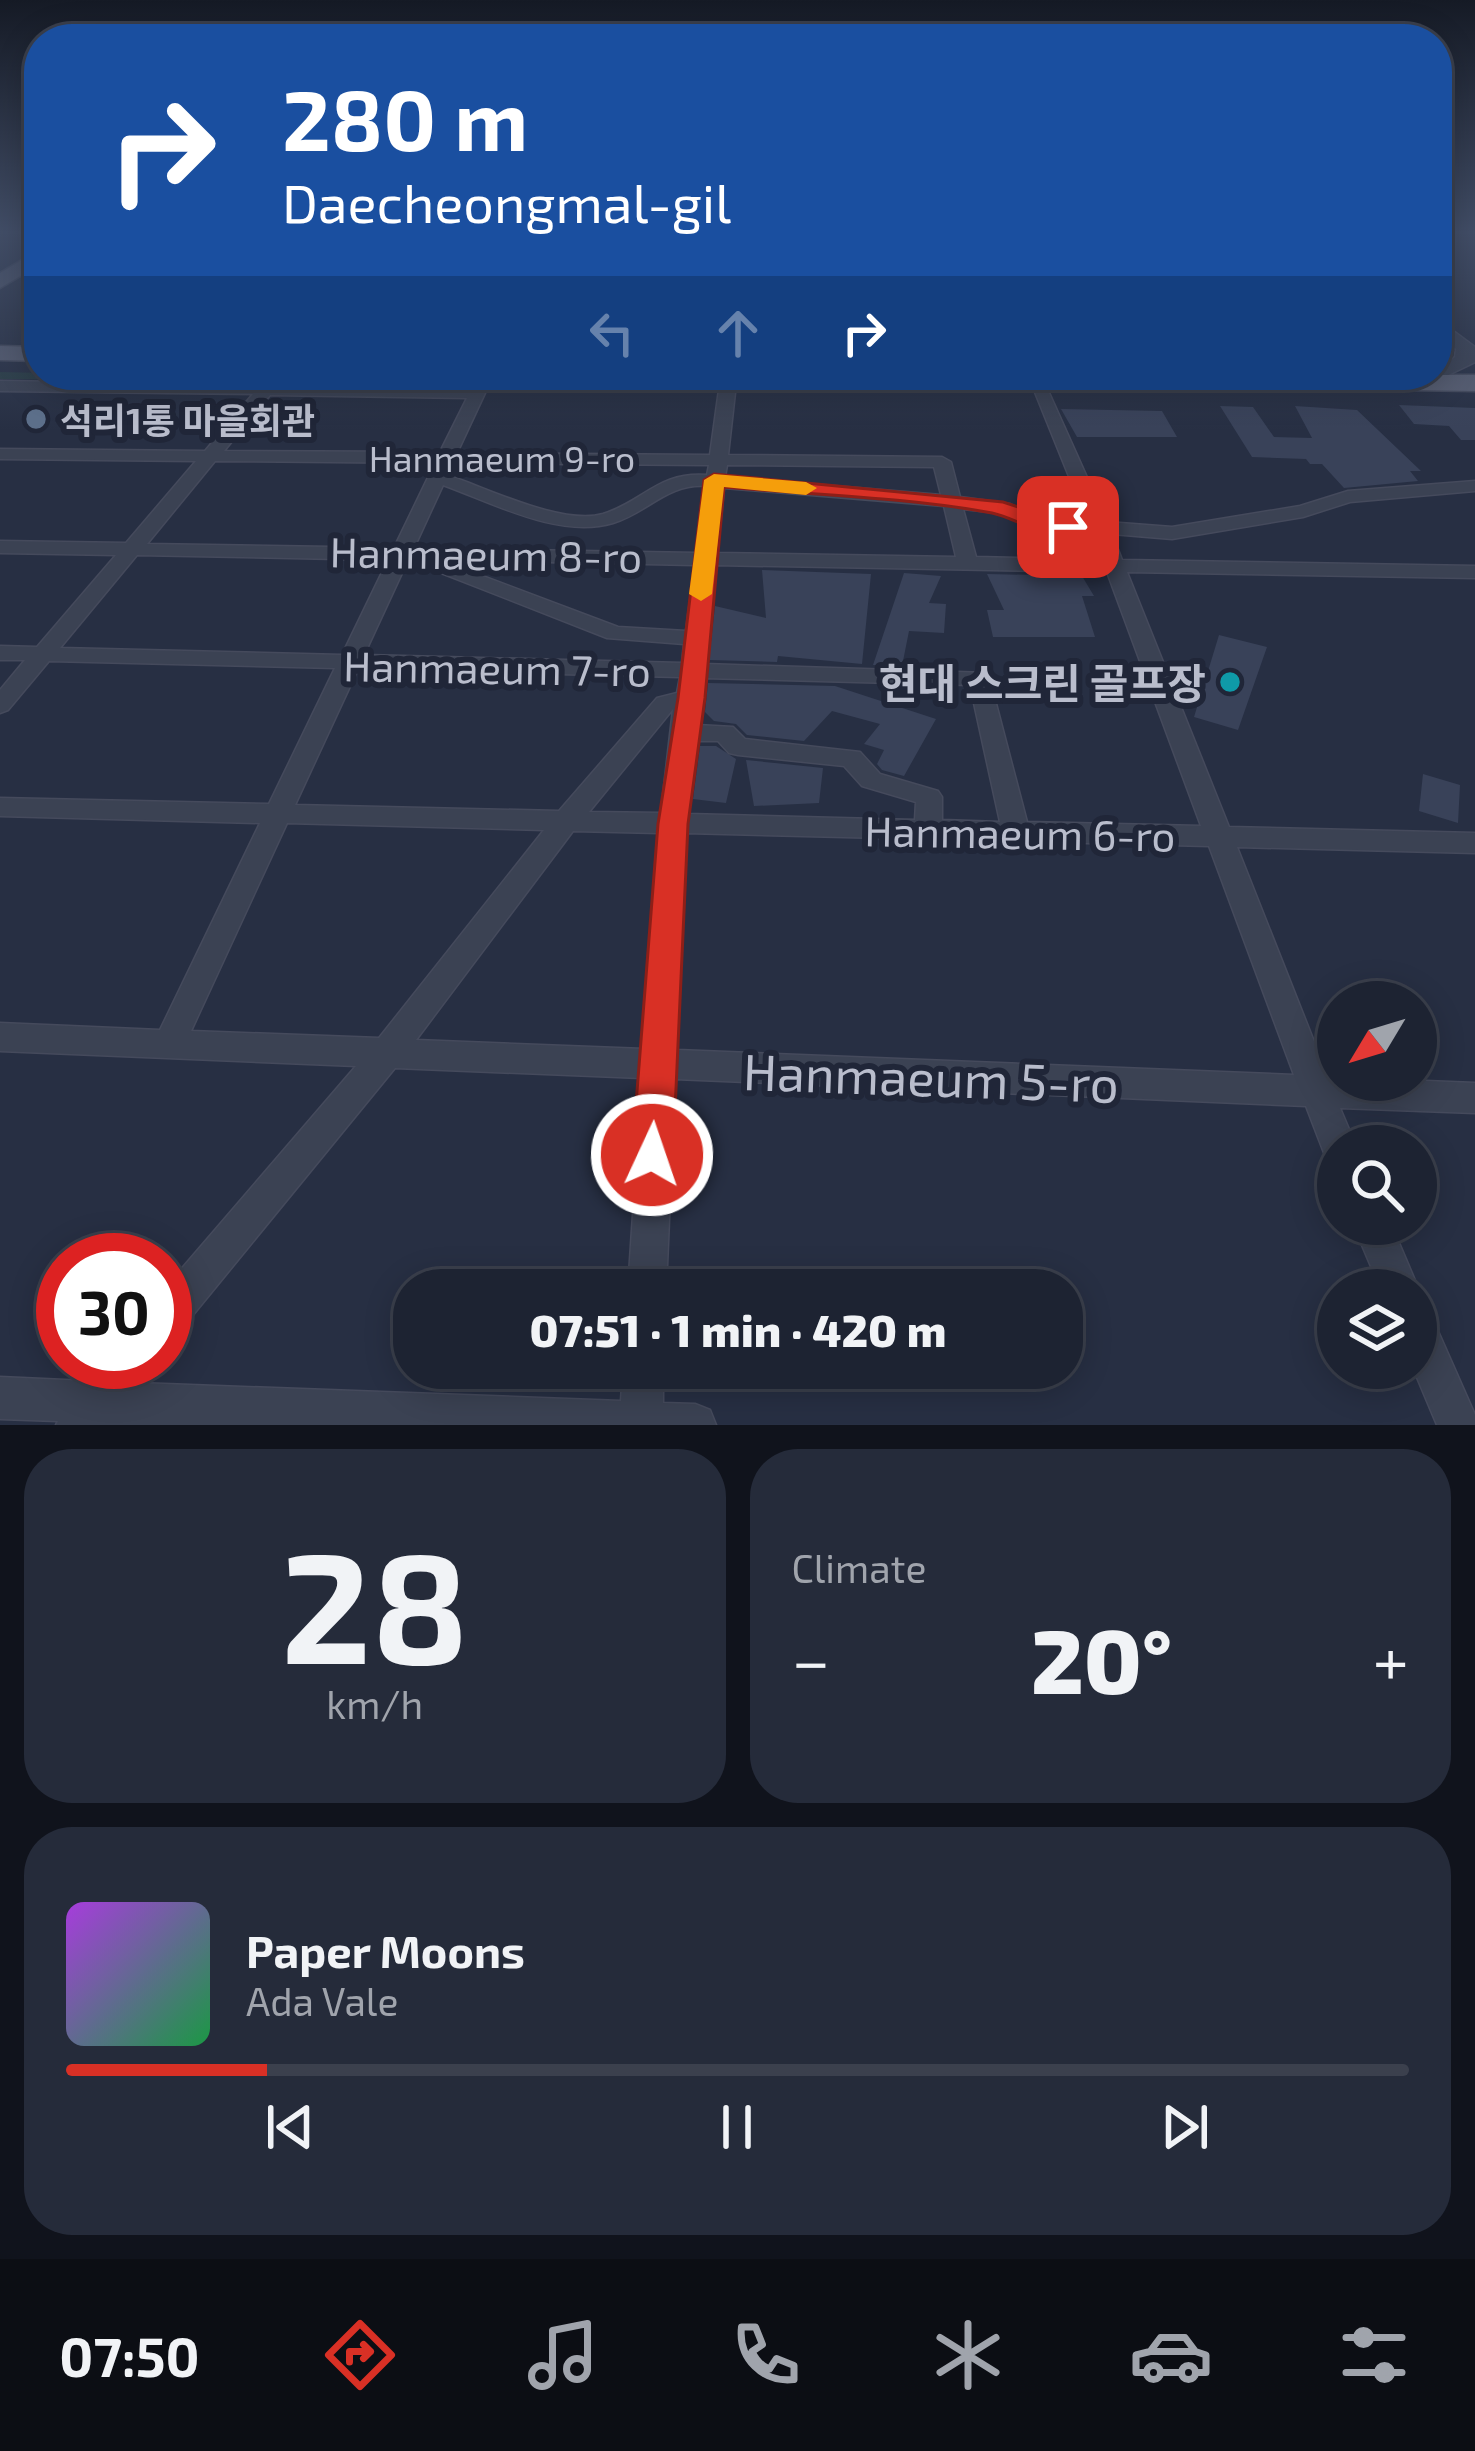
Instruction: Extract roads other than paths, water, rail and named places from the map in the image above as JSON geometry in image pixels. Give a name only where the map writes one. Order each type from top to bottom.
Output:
[{"type":"street","points":[[0,705],[264,390]]},
{"type":"street","points":[[169,1044],[477,393],[426,390]]},
{"type":"street","points":[[648,1269],[673,824],[727,390]]},
{"type":"street","points":[[1040,390],[1222,837],[1329,1125]]},
{"type":"street","name":"Hanmaeum 9-ro","points":[[0,454],[210,455],[442,467],[717,458],[942,462],[950,501]]},
{"type":"street","points":[[442,467],[567,520],[606,520],[658,488],[685,479],[950,501],[1003,508],[1035,523],[1172,533],[1304,511],[1348,497],[1475,486]]},
{"type":"street","points":[[950,501],[967,562]]},
{"type":"street","name":"Hanmaeum 8-ro","points":[[0,547],[1475,572]]},
{"type":"street","points":[[401,553],[615,633],[696,638]]},
{"type":"street","name":"Hanmaeum 7-ro","points":[[0,653],[980,678],[1016,832]]},
{"type":"street","points":[[192,1286],[387,1053],[566,821],[665,703],[692,698]]},
{"type":"street","points":[[687,733],[724,733],[738,746],[851,758],[871,780],[929,797],[928,830]]},
{"type":"street","name":"Hanmaeum 6-ro","points":[[0,807],[1475,843]]},
{"type":"street","name":"Hanmaeum 5-ro","points":[[0,1037],[1475,1098]]},
{"type":"street","points":[[1437,1376],[1458,1425]]},
{"type":"street","points":[[641,1424],[642,1389]]},
{"type":"street","points":[[0,1398],[87,1412],[695,1425]]},
{"type":"place","name":"석리1통 마을회관","points":[[36,419]]},
{"type":"place","name":"현대 스크린 골프장","points":[[1230,682]]}]
